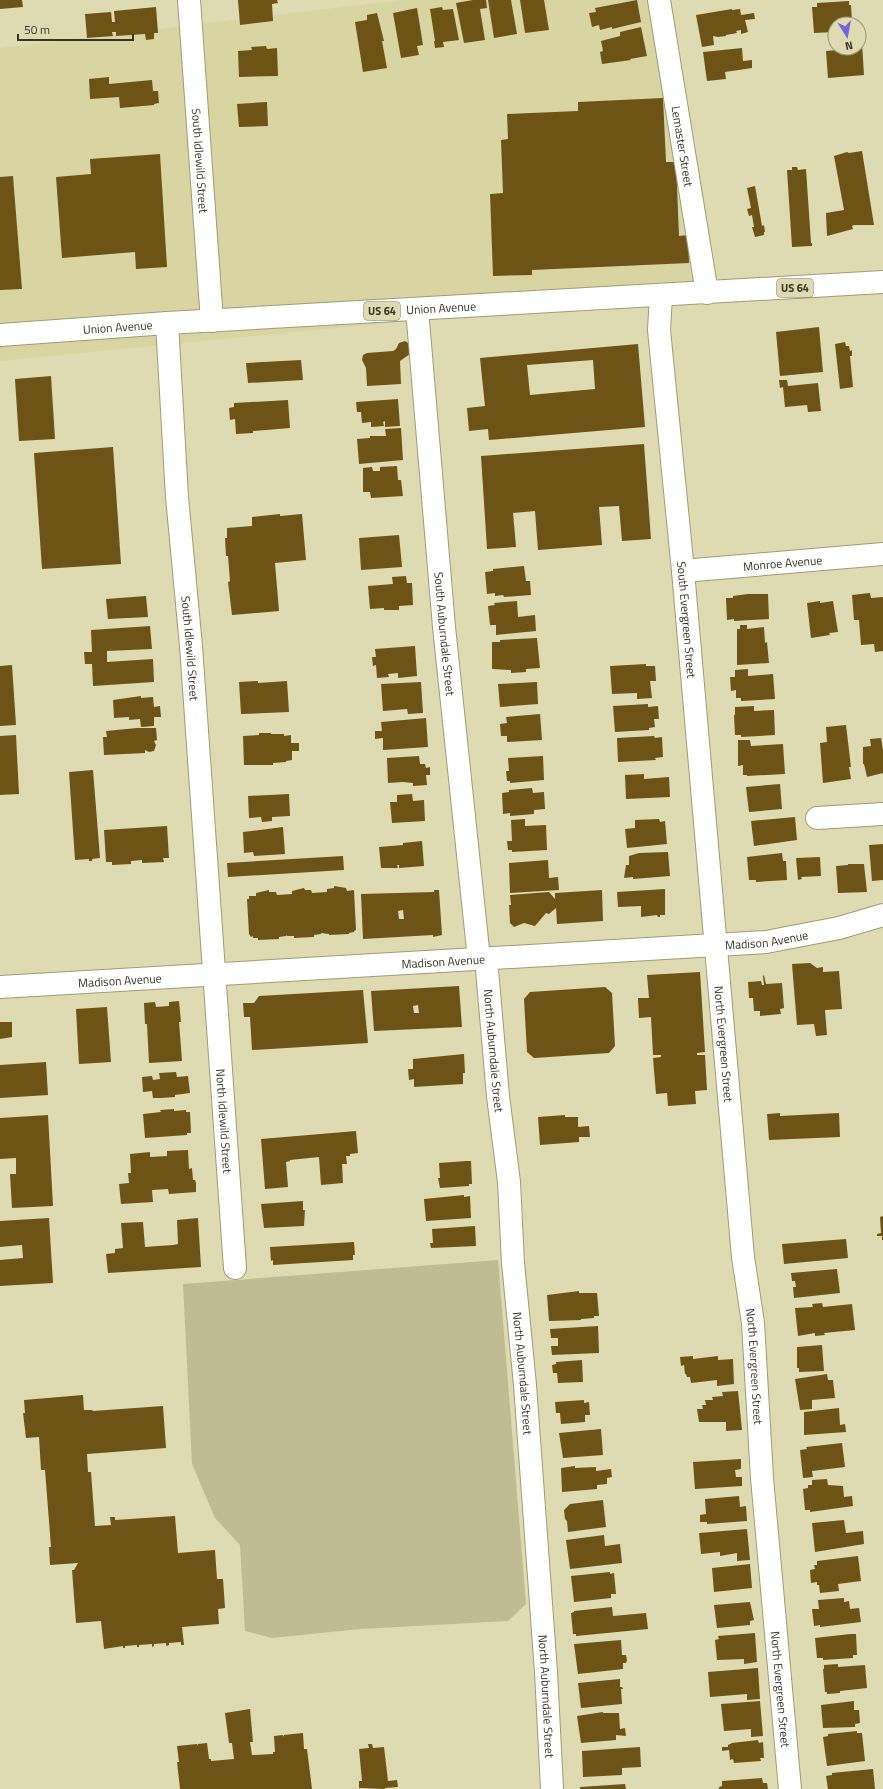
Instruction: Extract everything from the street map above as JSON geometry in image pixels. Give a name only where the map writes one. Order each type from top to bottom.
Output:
[{"type":"street","name":"South Idlewild Street","points":[[189,0],[212,320]]},
{"type":"street","name":"Lemaster Street","points":[[659,0],[707,293]]},
{"type":"street","name":"Union Avenue","points":[[0,335],[212,320],[662,296],[883,282]]},
{"type":"street","name":"South Evergreen Street","points":[[662,296],[659,330],[683,571],[716,945]]},
{"type":"street","name":"South Auburndale Street","points":[[417,309],[444,627],[483,958]]},
{"type":"street","name":"South Idlewild Street","points":[[167,323],[176,497],[190,639],[214,974]]},
{"type":"street","name":"Monroe Avenue","points":[[683,571],[883,554]]},
{"type":"street","points":[[818,818],[883,814]]},
{"type":"street","name":"Madison Avenue","points":[[0,987],[766,942],[839,928],[883,915]]},
{"type":"street","name":"North Evergreen Street","points":[[716,945],[743,1257],[753,1322],[762,1478],[790,1789]]},
{"type":"street","name":"North Auburndale Street","points":[[483,958],[509,1182],[513,1263],[525,1385],[546,1672],[552,1789]]},
{"type":"street","name":"North Idlewild Street","points":[[214,974],[235,1268]]},
{"type":"shaded area","points":[[401,0],[655,0],[703,292],[0,361],[0,48]]},
{"type":"shaded area","points":[[498,1260],[526,1604],[508,1621],[361,1629],[272,1638],[245,1631],[240,1545],[215,1518],[192,1464],[183,1284]]},
{"type":"building","points":[[0,0],[22,0],[23,7],[0,9]]},
{"type":"building","points":[[238,0],[277,0],[278,3],[272,4],[273,21],[240,25]]},
{"type":"building","points":[[473,0],[486,0],[487,8],[480,9],[485,40],[464,43],[456,3]]},
{"type":"building","points":[[488,0],[511,0],[517,34],[494,38]]},
{"type":"building","points":[[520,0],[544,0],[549,30],[525,33]]},
{"type":"building","points":[[637,0],[641,22],[612,29],[612,27],[600,30],[599,25],[592,27],[589,13],[596,12],[595,8]]},
{"type":"building","points":[[849,1],[849,5],[851,5],[852,16],[827,16],[827,32],[814,33],[812,7],[817,7],[817,3]]},
{"type":"building","points":[[156,7],[158,33],[154,33],[154,39],[146,40],[145,34],[116,36],[116,32],[112,32],[113,36],[87,38],[85,14],[111,12],[112,22],[115,22],[114,11]]},
{"type":"building","points":[[442,7],[443,10],[453,9],[459,40],[443,42],[444,47],[435,48],[430,9]]},
{"type":"building","points":[[417,8],[423,45],[417,46],[419,55],[401,58],[393,13]]},
{"type":"building","points":[[740,9],[741,15],[754,13],[755,19],[745,20],[748,32],[741,34],[741,30],[736,31],[737,33],[726,36],[713,36],[714,45],[702,47],[696,15]]},
{"type":"building","points":[[377,13],[384,41],[382,41],[387,68],[363,72],[355,22],[367,20],[367,15]]},
{"type":"building","points":[[641,27],[647,56],[602,64],[600,52],[603,51],[601,41],[620,36],[620,32]]},
{"type":"building","points":[[266,46],[267,49],[277,48],[278,76],[239,77],[238,51],[252,50],[251,47]]},
{"type":"building","points":[[742,48],[743,61],[752,60],[752,68],[725,72],[726,79],[707,81],[703,52]]},
{"type":"building","points":[[826,51],[827,56],[863,56],[864,75],[828,78]]},
{"type":"building","points":[[109,77],[109,84],[152,80],[153,91],[158,91],[159,103],[154,105],[120,108],[119,97],[90,99],[89,79]]},
{"type":"building","points":[[663,98],[666,162],[676,162],[679,236],[688,235],[689,263],[532,270],[532,275],[493,276],[490,194],[503,193],[501,140],[508,139],[507,114],[578,111],[578,102]]},
{"type":"building","points":[[267,102],[268,126],[239,127],[237,104]]},
{"type":"building","points":[[862,151],[874,225],[854,225],[852,226],[853,229],[827,236],[826,213],[844,210],[834,156],[847,152]]},
{"type":"building","points":[[160,154],[167,267],[136,269],[135,252],[62,258],[56,177],[91,174],[90,159]]},
{"type":"building","points":[[792,167],[797,167],[798,170],[806,169],[812,246],[792,247],[787,170],[792,170]]},
{"type":"building","points":[[13,176],[22,289],[0,290],[0,177]]},
{"type":"building","points":[[755,186],[762,226],[764,225],[765,232],[764,235],[755,237],[752,227],[754,227],[752,215],[749,216],[747,209],[751,208],[747,188]]},
{"type":"building","points":[[819,327],[823,372],[780,376],[776,332]]},
{"type":"building","points":[[405,341],[411,345],[410,354],[400,361],[401,384],[367,386],[366,368],[362,360],[363,355],[367,353],[393,351],[399,343]]},
{"type":"building","points":[[845,342],[846,346],[849,346],[850,351],[852,350],[852,356],[850,356],[853,387],[840,389],[835,344]]},
{"type":"building","points":[[638,344],[645,427],[489,440],[488,429],[469,431],[467,408],[485,406],[480,358]],"holes":[[[593,360],[595,389],[530,395],[527,365]]]},
{"type":"building","points":[[301,360],[303,380],[248,383],[246,363]]},
{"type":"building","points":[[51,376],[55,439],[19,441],[15,379]]},
{"type":"building","points":[[779,380],[787,380],[788,386],[818,383],[821,411],[808,412],[807,405],[785,407],[783,387],[780,388]]},
{"type":"building","points":[[398,399],[400,426],[385,427],[385,421],[383,422],[384,426],[371,427],[371,422],[362,423],[361,412],[357,412],[356,402]]},
{"type":"building","points":[[288,400],[290,428],[236,434],[235,419],[230,420],[229,408],[234,407],[234,403]]},
{"type":"building","points":[[401,428],[403,460],[359,464],[357,439],[370,438],[370,436],[386,436],[385,429]]},
{"type":"building","points":[[644,444],[651,539],[622,541],[619,506],[599,507],[602,545],[538,550],[535,511],[513,513],[516,547],[487,549],[481,456]]},
{"type":"building","points":[[113,447],[121,564],[42,569],[34,453]]},
{"type":"building","points":[[397,466],[398,480],[401,480],[403,496],[371,498],[370,492],[363,492],[363,468],[372,467],[373,471],[380,471],[380,467]]},
{"type":"building","points":[[280,514],[280,516],[302,514],[306,560],[275,563],[279,611],[232,615],[228,582],[230,581],[228,556],[226,556],[225,538],[227,538],[227,528],[252,526],[252,517]]},
{"type":"building","points":[[399,535],[402,567],[361,570],[359,538]]},
{"type":"building","points":[[524,566],[526,581],[530,581],[531,595],[504,597],[503,595],[495,596],[495,593],[487,594],[485,572],[493,571],[493,569]]},
{"type":"building","points":[[406,576],[407,583],[412,583],[413,605],[399,606],[399,610],[384,610],[384,608],[370,609],[368,586],[393,584],[392,577]]},
{"type":"building","points":[[870,593],[871,598],[883,597],[883,651],[875,652],[874,644],[861,645],[859,620],[854,620],[852,595]]},
{"type":"building","points":[[768,594],[769,619],[727,620],[726,598],[733,598],[733,596]]},
{"type":"building","points":[[146,596],[148,617],[108,619],[106,599]]},
{"type":"building","points":[[517,601],[518,617],[535,615],[536,631],[496,635],[496,625],[490,625],[488,606],[495,605],[494,603]]},
{"type":"building","points":[[820,601],[820,603],[833,601],[838,632],[811,638],[807,603]]},
{"type":"building","points":[[740,625],[747,625],[747,629],[764,627],[765,643],[767,642],[769,663],[737,665],[737,629],[740,629]]},
{"type":"building","points":[[150,626],[152,649],[107,651],[107,662],[153,659],[154,682],[93,686],[92,664],[85,664],[84,652],[92,652],[91,630]]},
{"type":"building","points":[[537,638],[540,668],[526,669],[526,672],[511,673],[511,670],[492,669],[492,642],[500,642],[500,640]]},
{"type":"building","points":[[415,646],[417,676],[398,678],[398,673],[388,674],[389,677],[377,678],[376,665],[373,666],[372,657],[376,657],[375,649]]},
{"type":"building","points":[[646,664],[646,666],[655,666],[656,681],[650,681],[652,698],[637,699],[637,693],[612,694],[610,666]]},
{"type":"building","points":[[12,665],[16,725],[0,726],[0,666]]},
{"type":"building","points":[[748,669],[748,676],[773,674],[775,699],[741,701],[741,698],[736,698],[736,690],[731,691],[730,677],[735,677],[735,670]]},
{"type":"building","points":[[258,681],[258,683],[287,681],[289,712],[241,714],[239,682]]},
{"type":"building","points":[[421,682],[423,713],[408,714],[407,709],[383,711],[381,684]]},
{"type":"building","points":[[537,682],[538,704],[500,707],[498,684]]},
{"type":"building","points":[[141,696],[141,698],[153,697],[154,707],[160,706],[161,717],[154,717],[154,726],[141,727],[140,719],[129,720],[129,717],[114,718],[113,700]]},
{"type":"building","points":[[648,704],[648,707],[658,706],[659,719],[654,719],[655,727],[649,728],[649,730],[615,732],[613,706]]},
{"type":"building","points":[[754,706],[754,711],[774,710],[775,735],[741,737],[741,735],[735,735],[735,707]]},
{"type":"building","points":[[540,714],[542,740],[507,742],[507,736],[501,736],[500,724],[507,723],[506,717]]},
{"type":"building","points":[[426,718],[428,747],[383,750],[383,738],[375,739],[375,731],[382,731],[381,722]]},
{"type":"building","points":[[846,725],[851,779],[823,783],[820,743],[827,742],[826,727]]},
{"type":"building","points":[[156,728],[157,740],[154,741],[156,745],[154,751],[149,752],[145,750],[145,753],[104,755],[103,737],[107,737],[106,731]]},
{"type":"building","points":[[259,733],[284,734],[284,736],[291,735],[291,743],[299,743],[299,751],[292,751],[292,760],[286,762],[273,763],[273,765],[244,765],[243,736],[259,735]]},
{"type":"building","points":[[16,735],[19,794],[0,795],[0,736]]},
{"type":"building","points":[[654,736],[655,738],[662,737],[663,757],[655,758],[656,760],[618,762],[617,738]]},
{"type":"building","points":[[881,738],[883,750],[883,773],[867,777],[863,764],[863,747],[871,746],[870,739]]},
{"type":"building","points":[[738,740],[750,740],[751,746],[783,744],[785,774],[743,775],[743,765],[738,766]]},
{"type":"building","points":[[419,756],[420,764],[425,764],[426,768],[430,767],[430,775],[426,775],[427,785],[413,786],[413,783],[403,782],[388,783],[387,758]]},
{"type":"building","points":[[543,756],[544,780],[510,783],[510,781],[507,781],[506,771],[509,771],[508,758]]},
{"type":"building","points":[[93,770],[100,858],[92,859],[92,861],[89,861],[89,859],[75,860],[69,772]]},
{"type":"building","points":[[644,774],[644,779],[669,777],[670,797],[626,799],[625,775]]},
{"type":"building","points":[[780,784],[782,809],[749,812],[746,787]]},
{"type":"building","points":[[532,788],[533,793],[544,792],[545,809],[534,810],[534,814],[510,816],[510,813],[503,814],[502,793],[509,792],[509,790]]},
{"type":"building","points":[[289,794],[290,816],[272,817],[272,821],[262,822],[261,817],[249,818],[248,796]]},
{"type":"building","points":[[412,794],[413,801],[424,800],[425,821],[392,823],[390,802],[397,802],[397,795]]},
{"type":"building","points":[[795,817],[797,840],[754,846],[751,821]]},
{"type":"building","points":[[525,819],[525,826],[546,825],[547,850],[512,852],[512,850],[508,850],[507,841],[512,841],[511,820]]},
{"type":"building","points":[[659,819],[660,822],[665,821],[667,844],[627,848],[625,829],[635,828],[635,820]]},
{"type":"building","points":[[167,826],[169,858],[163,858],[164,862],[142,863],[142,860],[131,861],[131,864],[112,865],[112,862],[106,862],[104,830]]},
{"type":"building","points":[[283,827],[285,854],[254,856],[253,852],[244,853],[243,832]]},
{"type":"building","points":[[422,841],[424,866],[399,868],[399,865],[397,865],[398,868],[381,868],[379,847],[403,845],[403,843]]},
{"type":"building","points":[[883,844],[883,880],[872,881],[869,845]]},
{"type":"building","points":[[668,852],[670,876],[633,879],[633,877],[624,878],[626,865],[629,865],[629,856],[639,853]]},
{"type":"building","points":[[782,853],[783,861],[786,861],[787,880],[756,882],[756,880],[749,880],[747,857]]},
{"type":"building","points":[[343,856],[344,870],[228,877],[227,863]]},
{"type":"building","points":[[820,857],[821,876],[801,877],[802,879],[798,880],[796,858]]},
{"type":"building","points":[[548,860],[549,878],[558,877],[559,890],[510,893],[509,863]]},
{"type":"building","points":[[864,864],[867,892],[838,893],[836,866]]},
{"type":"building","points":[[334,886],[346,888],[347,891],[354,890],[356,930],[354,932],[349,934],[329,935],[321,933],[314,935],[314,937],[294,938],[294,936],[286,935],[279,937],[279,939],[258,940],[258,938],[253,938],[253,936],[251,937],[249,934],[247,899],[249,899],[249,896],[256,896],[256,893],[269,890],[269,892],[276,892],[277,895],[292,894],[292,891],[304,888],[305,890],[311,890],[312,893],[327,892],[327,889],[334,888]]},
{"type":"building","points":[[665,889],[665,915],[660,915],[660,917],[657,915],[641,917],[641,906],[618,907],[617,892]]},
{"type":"building","points":[[434,890],[439,890],[442,935],[433,937],[433,935],[363,939],[361,894],[434,892]],"holes":[[[403,910],[404,919],[399,919],[398,911]]]},
{"type":"building","points":[[602,890],[603,921],[557,924],[556,908],[549,914],[546,913],[535,926],[524,923],[514,927],[510,923],[510,895],[549,892],[555,899],[555,893]]},
{"type":"building","points":[[810,963],[817,968],[823,967],[823,972],[839,971],[842,1009],[825,1010],[827,1035],[816,1036],[814,1024],[797,1025],[792,964]]},
{"type":"building","points":[[700,972],[705,1052],[697,1053],[697,1055],[705,1055],[707,1090],[695,1091],[696,1104],[668,1106],[667,1093],[656,1094],[653,1058],[661,1057],[661,1055],[653,1055],[651,1017],[639,1018],[638,998],[649,998],[647,975]]},
{"type":"building","points":[[764,975],[766,984],[782,983],[784,1008],[780,1009],[781,1014],[760,1016],[760,1011],[754,1011],[753,998],[749,998],[748,982],[761,981],[762,985],[764,985]]},
{"type":"building","points":[[459,986],[462,1027],[374,1031],[371,991]],"holes":[[[418,1005],[419,1013],[414,1013],[413,1006]]]},
{"type":"building","points":[[605,987],[612,993],[615,1046],[609,1053],[534,1058],[527,1052],[524,999],[530,992]]},
{"type":"building","points":[[363,990],[368,1043],[252,1050],[250,1017],[244,1017],[243,1003],[254,1003],[259,996]]},
{"type":"building","points":[[179,1001],[182,1061],[149,1063],[147,1024],[145,1024],[144,1003],[155,1002],[156,1007],[169,1006],[169,1002]]},
{"type":"building","points":[[107,1007],[111,1062],[79,1064],[76,1009]]},
{"type":"building","points":[[0,1022],[12,1022],[12,1037],[0,1039]]},
{"type":"building","points":[[464,1054],[465,1073],[463,1073],[463,1084],[414,1087],[414,1079],[409,1080],[408,1069],[413,1069],[413,1059]]},
{"type":"building","points":[[46,1062],[48,1095],[0,1098],[0,1065]]},
{"type":"building","points":[[176,1072],[177,1077],[188,1076],[190,1093],[175,1095],[175,1097],[153,1098],[152,1091],[143,1092],[142,1077],[152,1076],[153,1080],[160,1079],[159,1073]]},
{"type":"building","points":[[174,1109],[174,1111],[186,1110],[186,1112],[190,1112],[191,1133],[187,1133],[187,1135],[145,1138],[143,1114],[161,1112],[160,1110]]},
{"type":"building","points":[[780,1113],[780,1116],[839,1113],[840,1137],[769,1140],[767,1114]]},
{"type":"building","points":[[48,1115],[53,1206],[12,1208],[10,1174],[16,1174],[16,1158],[0,1159],[0,1118]]},
{"type":"building","points":[[565,1115],[565,1117],[578,1117],[578,1127],[589,1126],[590,1137],[579,1137],[579,1142],[540,1145],[538,1117]]},
{"type":"building","points":[[356,1131],[358,1153],[346,1156],[347,1164],[342,1164],[343,1183],[321,1185],[319,1157],[290,1160],[286,1162],[288,1187],[265,1189],[261,1139]]},
{"type":"building","points":[[188,1150],[189,1169],[192,1168],[193,1180],[195,1180],[196,1183],[196,1192],[169,1194],[168,1189],[152,1190],[153,1202],[121,1204],[119,1184],[129,1183],[128,1173],[131,1173],[130,1154],[150,1152],[150,1157],[167,1156],[167,1151]]},
{"type":"building","points":[[471,1161],[472,1184],[469,1184],[469,1186],[440,1188],[438,1178],[440,1178],[439,1163]]},
{"type":"building","points":[[464,1195],[464,1197],[470,1196],[471,1218],[426,1221],[424,1199]]},
{"type":"building","points":[[303,1201],[303,1210],[305,1210],[304,1226],[264,1228],[261,1204]]},
{"type":"building","points":[[883,1216],[882,1240],[882,1236],[877,1236],[877,1234],[881,1233],[880,1217]]},
{"type":"building","points":[[49,1218],[53,1283],[0,1286],[0,1260],[23,1258],[22,1245],[0,1247],[0,1221]]},
{"type":"building","points":[[198,1218],[201,1267],[108,1273],[106,1254],[115,1253],[115,1249],[123,1248],[121,1223],[143,1222],[145,1247],[178,1244],[177,1220]]},
{"type":"building","points":[[475,1226],[476,1246],[431,1248],[430,1243],[433,1243],[432,1229]]},
{"type":"building","points":[[846,1239],[848,1258],[784,1264],[782,1244]]},
{"type":"building","points":[[354,1242],[355,1255],[353,1255],[353,1260],[273,1265],[273,1260],[271,1261],[270,1247]]},
{"type":"building","points":[[837,1269],[840,1293],[794,1298],[793,1287],[796,1287],[795,1281],[792,1281],[791,1273]]},
{"type":"building","points":[[579,1291],[579,1293],[597,1293],[599,1316],[581,1320],[549,1321],[547,1295]]},
{"type":"building","points":[[822,1303],[823,1307],[852,1304],[855,1330],[824,1333],[825,1335],[815,1336],[815,1333],[798,1336],[795,1308],[813,1307],[812,1304]]},
{"type":"building","points":[[598,1326],[599,1353],[552,1355],[551,1346],[558,1346],[558,1338],[551,1338],[550,1329]]},
{"type":"building","points":[[822,1345],[824,1371],[799,1372],[799,1368],[797,1368],[797,1347]]},
{"type":"building","points":[[693,1356],[693,1359],[718,1356],[718,1360],[733,1359],[734,1384],[717,1386],[717,1380],[691,1383],[690,1377],[687,1377],[685,1374],[684,1365],[681,1366],[680,1357]]},
{"type":"building","points":[[582,1360],[583,1382],[558,1383],[557,1373],[553,1373],[552,1365],[556,1364],[556,1362]]},
{"type":"building","points":[[827,1374],[828,1380],[833,1380],[835,1398],[812,1400],[812,1409],[800,1410],[795,1379]]},
{"type":"building","points":[[738,1391],[742,1430],[726,1431],[726,1422],[699,1422],[697,1409],[703,1409],[702,1405],[706,1405],[705,1400],[713,1400],[712,1397],[723,1396],[722,1392]]},
{"type":"building","points":[[83,1395],[84,1410],[93,1411],[163,1406],[166,1448],[87,1454],[88,1472],[91,1472],[95,1526],[111,1525],[110,1517],[115,1517],[115,1520],[175,1516],[178,1553],[215,1550],[217,1579],[223,1579],[225,1608],[218,1609],[219,1624],[182,1627],[184,1645],[181,1645],[181,1642],[169,1643],[169,1645],[166,1646],[166,1643],[154,1644],[152,1647],[152,1644],[139,1645],[139,1647],[137,1647],[137,1645],[125,1646],[125,1648],[123,1648],[123,1646],[104,1649],[101,1621],[76,1623],[72,1570],[74,1570],[78,1563],[50,1565],[49,1547],[51,1547],[45,1470],[41,1470],[39,1437],[26,1438],[23,1413],[25,1413],[24,1400]]},
{"type":"building","points":[[584,1400],[584,1403],[589,1402],[590,1415],[585,1415],[585,1422],[561,1424],[560,1413],[556,1413],[555,1402]]},
{"type":"building","points":[[839,1408],[840,1425],[845,1424],[846,1432],[804,1435],[804,1412]]},
{"type":"building","points":[[601,1429],[603,1455],[563,1458],[559,1433]]},
{"type":"building","points":[[842,1443],[845,1467],[812,1471],[813,1477],[803,1478],[800,1450],[807,1449],[806,1447]]},
{"type":"building","points":[[741,1459],[741,1469],[735,1470],[736,1477],[742,1477],[742,1486],[695,1489],[693,1462]]},
{"type":"building","points":[[575,1466],[575,1468],[596,1467],[596,1471],[611,1469],[612,1477],[607,1478],[607,1484],[597,1485],[597,1489],[562,1492],[561,1468]]},
{"type":"building","points":[[827,1479],[828,1485],[843,1486],[844,1497],[852,1496],[853,1506],[810,1512],[810,1510],[805,1510],[803,1489],[808,1488],[808,1485],[812,1485],[812,1480]]},
{"type":"building","points":[[739,1496],[740,1507],[746,1506],[747,1521],[707,1524],[707,1522],[700,1522],[700,1515],[706,1514],[705,1499]]},
{"type":"building","points":[[603,1500],[606,1527],[568,1532],[564,1510],[570,1504]]},
{"type":"building","points":[[844,1520],[846,1533],[863,1531],[864,1544],[815,1552],[812,1523]]},
{"type":"building","points":[[747,1529],[750,1560],[737,1561],[737,1553],[720,1556],[720,1552],[701,1554],[699,1533]]},
{"type":"building","points":[[604,1535],[605,1546],[620,1544],[622,1563],[570,1569],[566,1540]]},
{"type":"building","points":[[858,1556],[861,1581],[838,1584],[839,1591],[820,1593],[817,1582],[811,1583],[810,1570],[815,1569],[814,1565],[817,1565],[817,1561]]},
{"type":"building","points":[[750,1564],[752,1588],[714,1592],[712,1568]]},
{"type":"building","points":[[610,1572],[610,1574],[614,1573],[616,1594],[611,1594],[611,1598],[574,1602],[571,1576]]},
{"type":"building","points":[[844,1598],[844,1602],[849,1601],[850,1609],[859,1608],[861,1622],[820,1627],[820,1625],[814,1626],[812,1609],[819,1609],[818,1600]]},
{"type":"building","points":[[750,1602],[754,1620],[750,1621],[750,1625],[717,1628],[714,1605]]},
{"type":"building","points":[[612,1607],[613,1616],[646,1613],[648,1629],[576,1636],[576,1634],[573,1634],[571,1613],[574,1611]]},
{"type":"building","points":[[755,1633],[757,1662],[744,1664],[744,1659],[717,1660],[715,1640],[719,1639],[718,1636]]},
{"type":"building","points":[[856,1634],[857,1655],[853,1655],[853,1658],[823,1660],[823,1658],[817,1658],[815,1638]]},
{"type":"building","points":[[621,1640],[622,1655],[626,1655],[627,1660],[626,1663],[623,1663],[623,1669],[578,1674],[574,1644]]},
{"type":"building","points":[[838,1664],[838,1667],[865,1665],[867,1688],[827,1694],[827,1692],[825,1692],[824,1665]]},
{"type":"building","points":[[758,1668],[760,1699],[747,1700],[747,1694],[710,1697],[708,1672]]},
{"type":"building","points":[[620,1679],[620,1687],[623,1689],[621,1689],[622,1704],[581,1708],[578,1683]]},
{"type":"building","points":[[760,1701],[763,1736],[751,1737],[751,1729],[724,1731],[721,1704]]},
{"type":"building","points":[[854,1701],[854,1710],[859,1710],[860,1723],[855,1724],[855,1727],[823,1728],[821,1705]]},
{"type":"building","points":[[250,1709],[253,1742],[250,1742],[252,1755],[273,1754],[273,1752],[275,1752],[274,1736],[283,1735],[283,1737],[284,1735],[303,1733],[304,1749],[307,1749],[312,1789],[180,1789],[177,1746],[197,1744],[197,1746],[198,1744],[207,1743],[209,1759],[211,1759],[211,1761],[234,1759],[232,1743],[229,1743],[225,1713]]},
{"type":"building","points":[[603,1712],[619,1713],[620,1729],[625,1728],[626,1736],[616,1735],[616,1740],[581,1743],[577,1716]]},
{"type":"building","points":[[857,1731],[857,1733],[862,1733],[865,1761],[827,1766],[823,1737],[828,1736],[828,1734]]},
{"type":"building","points":[[758,1740],[759,1743],[763,1742],[764,1758],[760,1758],[761,1761],[734,1763],[733,1759],[730,1760],[729,1750],[722,1751],[722,1747],[728,1747],[728,1745],[732,1743]]},
{"type":"building","points":[[368,1744],[372,1744],[373,1748],[384,1747],[388,1781],[397,1780],[398,1787],[385,1789],[359,1788],[359,1781],[362,1781],[359,1749],[369,1748]]},
{"type":"building","points":[[640,1747],[641,1767],[622,1768],[622,1775],[583,1777],[582,1751]]},
{"type":"building","points":[[873,1769],[875,1789],[828,1789],[826,1776],[832,1775],[832,1773]]},
{"type":"building","points":[[762,1778],[763,1783],[767,1783],[768,1789],[719,1789],[719,1787],[722,1786],[722,1781]]},
{"type":"building","points":[[625,1784],[626,1789],[580,1789],[580,1787]]}]
